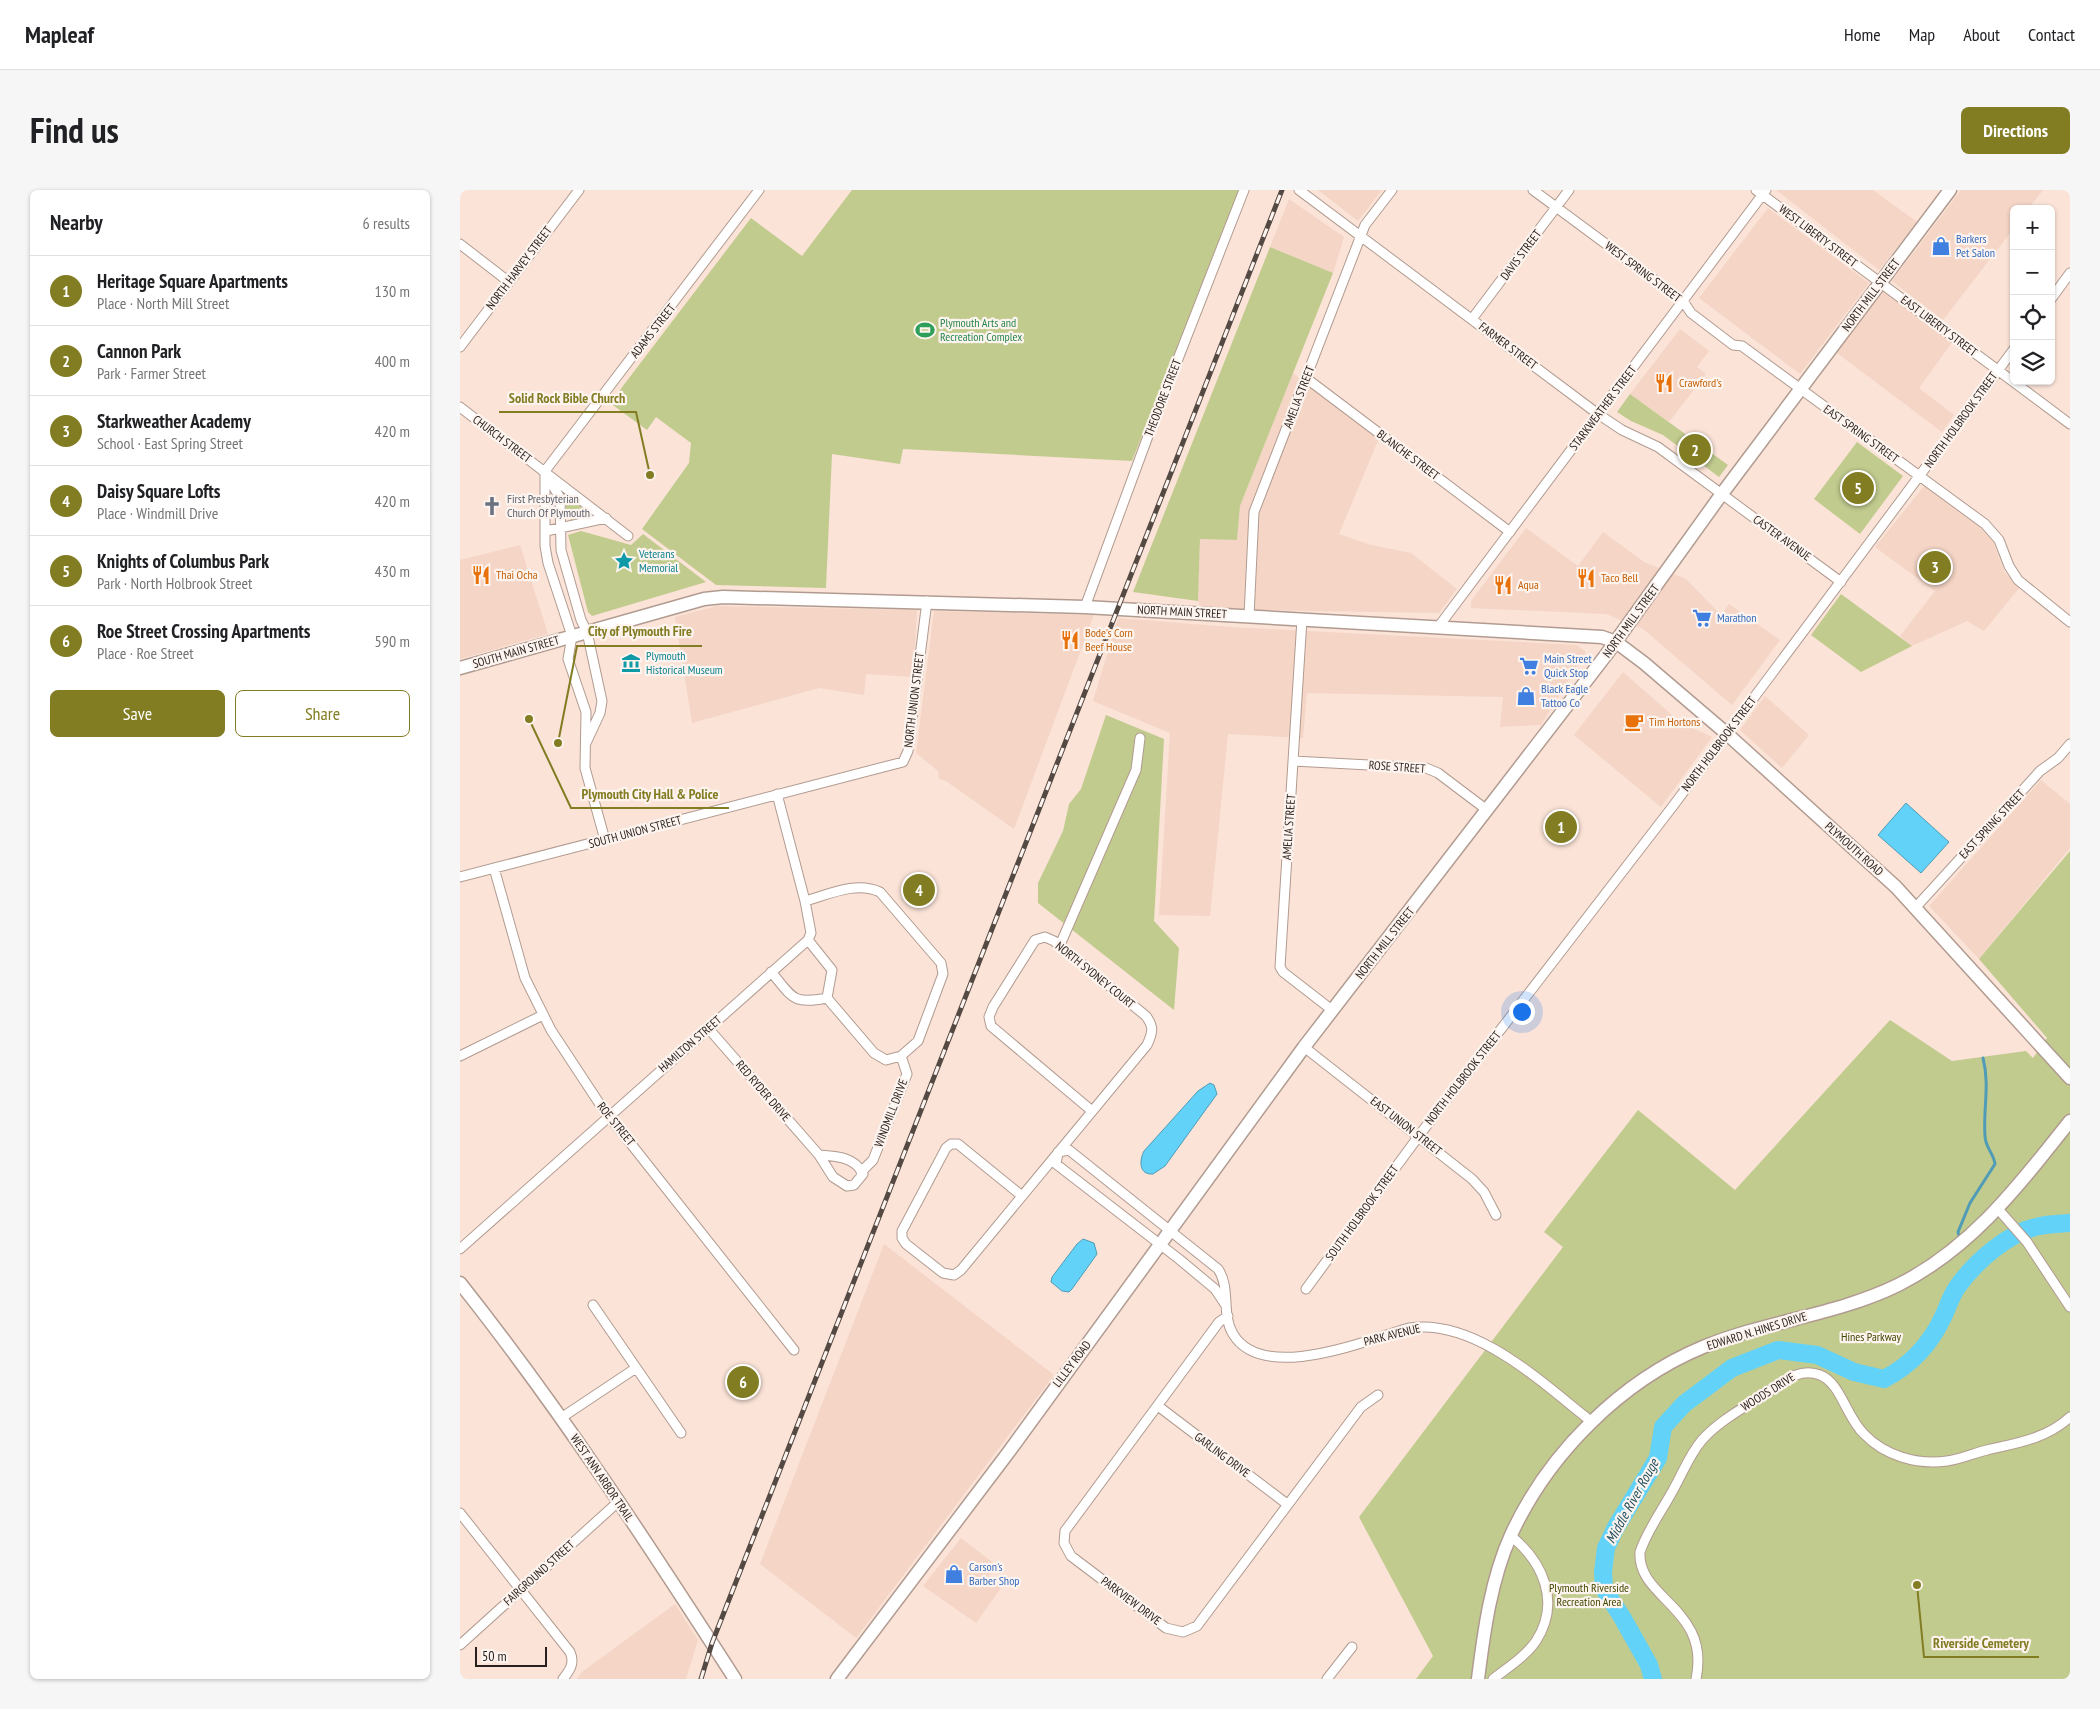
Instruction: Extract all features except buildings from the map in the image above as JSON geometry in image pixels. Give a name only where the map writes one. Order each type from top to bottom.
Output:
[{"type":"street","name":"NORTH HARVEY STREET","points":[[460,347],[579,190]]},
{"type":"street","name":"ADAMS STREET","points":[[545,472],[759,190]]},
{"type":"street","name":"THEODORE STREET","points":[[1085,607],[1151,428],[1244,190]]},
{"type":"street","name":"FARMER STREET","points":[[1299,190],[1598,414],[1622,430],[1658,447],[1722,495]]},
{"type":"street","name":"AMELIA STREET","points":[[1248,616],[1254,512],[1365,225],[1392,190]]},
{"type":"street","name":"WEST SPRING STREET","points":[[1533,190],[1683,301],[1691,313],[1726,340],[1733,345],[1742,346],[1800,390]]},
{"type":"street","name":"DAVIS STREET","points":[[1472,319],[1569,190]]},
{"type":"street","name":"NORTH MILL STREET","points":[[1304,1047],[1616,642],[1722,495],[1950,190]]},
{"type":"street","name":"WEST LIBERTY STREET","points":[[1762,191],[1880,282]]},
{"type":"street","name":"STARKWEATHER STREET","points":[[1439,626],[1683,301],[1762,191]]},
{"type":"street","points":[[460,244],[509,282]]},
{"type":"street","points":[[2053,295],[2070,273]]},
{"type":"street","name":"EAST LIBERTY STREET","points":[[1880,282],[2070,424]]},
{"type":"street","name":"NORTH HOLBROOK STREET","points":[[1419,1136],[1673,806],[2010,354]]},
{"type":"street","name":"BLANCHE STREET","points":[[1306,378],[1510,532]]},
{"type":"street","name":"EAST SPRING STREET","points":[[1800,390],[1986,524],[1999,540],[2009,566],[2018,580],[2070,622]]},
{"type":"street","name":"CHURCH STREET","points":[[460,407],[628,536]]},
{"type":"street","name":"CHURCH STREET","points":[[545,472],[560,498],[561,550],[581,620],[588,632],[602,701],[600,713],[586,743]]},
{"type":"street","name":"CHURCH STREET","points":[[545,472],[548,564],[572,636],[568,659],[586,712],[586,768],[605,840]]},
{"type":"street","name":"CASTER AVENUE","points":[[1722,495],[1841,582]]},
{"type":"street","points":[[546,531],[606,518]]},
{"type":"street","name":"NORTH MAIN STREET","points":[[746,598],[927,601],[1085,607],[1592,636],[1616,642]]},
{"type":"street","name":"SOUTH MAIN STREET","points":[[460,668],[704,599],[746,598]]},
{"type":"street","name":"NORTH UNION STREET","points":[[868,771],[899,764],[907,755],[927,601]]},
{"type":"street","name":"AMELIA STREET","points":[[1302,619],[1280,967],[1283,972],[1332,1010]]},
{"type":"street","name":"PLYMOUTH ROAD","points":[[1616,642],[1644,663],[1726,733],[1860,853],[1916,907],[2070,1078]]},
{"type":"street","points":[[1060,945],[1136,770],[1140,738]]},
{"type":"street","name":"EAST SPRING STREET","points":[[1916,907],[2040,771],[2058,758],[2070,744]]},
{"type":"street","name":"ROSE STREET","points":[[1293,761],[1426,768],[1438,773],[1487,810]]},
{"type":"street","name":"SOUTH UNION STREET","points":[[460,877],[868,771]]},
{"type":"street","points":[[777,794],[805,900],[811,933],[808,940],[832,970],[827,998]]},
{"type":"street","name":"ROE STREET","points":[[494,868],[522,970],[543,1015],[608,1115],[794,1350]]},
{"type":"street","points":[[805,900],[858,886],[868,886],[880,892],[941,963],[943,974],[918,1040],[901,1056],[886,1060],[874,1053],[827,998]]},
{"type":"street","name":"NORTH SYDNEY COURT","points":[[1022,1196],[958,1144],[951,1144],[946,1148],[902,1231],[902,1238],[906,1244],[944,1273],[954,1275],[961,1270],[1147,1045],[1153,1034],[1153,1024],[1146,1016],[1060,945],[1045,937],[1035,940],[993,1007],[989,1016],[990,1026],[1092,1111]]},
{"type":"street","name":"HAMILTON STREET","points":[[460,1248],[608,1115],[808,940]]},
{"type":"street","points":[[771,972],[793,998],[799,1001],[827,998]]},
{"type":"street","points":[[460,1056],[543,1015]]},
{"type":"street","name":"RED RYDER DRIVE","points":[[708,1028],[819,1155],[833,1177],[847,1186],[854,1185],[860,1180],[861,1172]]},
{"type":"street","name":"EAST UNION STREET","points":[[1304,1047],[1472,1179],[1484,1192],[1496,1215]]},
{"type":"street","name":"LILLEY ROAD","points":[[841,1678],[1008,1453],[1304,1047]]},
{"type":"street","name":"WINDMILL DRIVE","points":[[861,1172],[873,1160],[907,1074],[901,1056]]},
{"type":"street","name":"EDWARD N. HINES DRIVE","points":[[1478,1679],[1482,1643],[1492,1594],[1511,1536],[1549,1472],[1592,1422],[1643,1381],[1671,1363],[1702,1347],[1737,1335],[1857,1302],[1899,1284],[1949,1253],[1998,1209],[2070,1121]]},
{"type":"street","name":"SOUTH HOLBROOK STREET","points":[[1306,1289],[1419,1136]]},
{"type":"street","points":[[1069,1150],[1170,1232],[1218,1268],[1226,1284],[1225,1304],[1215,1289],[1056,1164],[1058,1152],[1069,1150]]},
{"type":"street","points":[[819,1155],[834,1156],[853,1162],[861,1172]]},
{"type":"street","points":[[1998,1209],[2013,1224],[2070,1307]]},
{"type":"street","name":"WEST ANN ARBOR TRAIL","points":[[460,1284],[561,1418],[735,1679]]},
{"type":"street","name":"PARK AVENUE","points":[[1225,1304],[1229,1326],[1234,1336],[1252,1351],[1286,1358],[1311,1357],[1333,1352],[1409,1328],[1424,1326],[1458,1332],[1485,1344],[1530,1374],[1592,1422]]},
{"type":"street","points":[[592,1305],[681,1433]]},
{"type":"street","name":"PARKVIEW DRIVE","points":[[1228,1316],[1219,1322],[1065,1531],[1064,1543],[1071,1556],[1166,1628],[1183,1632],[1197,1626],[1361,1407],[1378,1395]]},
{"type":"street","points":[[561,1418],[636,1368]]},
{"type":"street","name":"WOODS DRIVE","points":[[1696,1679],[1699,1655],[1694,1636],[1686,1621],[1643,1570],[1640,1552],[1694,1451],[1716,1427],[1741,1409],[1793,1375],[1814,1373],[1828,1380],[1836,1387],[1847,1412],[1856,1426],[1875,1444],[1898,1456],[1932,1462],[1957,1459],[2029,1441],[2052,1431],[2070,1417]]},
{"type":"street","name":"GARLING DRIVE","points":[[1158,1406],[1287,1504]]},
{"type":"street","name":"FAIRGROUND STREET","points":[[460,1645],[618,1502]]},
{"type":"street","points":[[460,1513],[570,1652],[573,1662],[563,1679]]},
{"type":"street","points":[[1493,1679],[1536,1642],[1544,1625],[1546,1611],[1544,1578],[1534,1559],[1511,1536]]},
{"type":"street","points":[[1328,1679],[1352,1648]]},
{"type":"shaded area","points":[[1318,190],[1382,190],[1358,221]]},
{"type":"shaded area","points":[[1776,190],[1873,190],[1917,222],[1879,270]]},
{"type":"shaded area","points":[[1961,190],[2043,190],[2031,205],[2010,205],[2010,233],[1943,320],[1892,281]]},
{"type":"shaded area","points":[[1289,199],[1344,237],[1333,273],[1270,247]]},
{"type":"shaded area","points":[[1768,208],[1869,283],[1800,374],[1699,298]]},
{"type":"shaded area","points":[[1882,290],[1953,341],[1919,388],[1954,415],[1942,432],[1837,353]]},
{"type":"shaded area","points":[[1680,329],[1709,351],[1697,367],[1706,374],[1669,422],[1630,394]]},
{"type":"shaded area","points":[[1293,373],[1379,438],[1339,534],[1371,545],[1411,553],[1457,589],[1439,613],[1259,610],[1200,606],[1198,601],[1200,539],[1237,540],[1240,506]]},
{"type":"shaded area","points":[[1925,485],[1974,520],[1991,536],[2005,573],[2020,587],[1984,631],[1967,621],[1912,646],[1900,636],[1935,591],[1875,547]]},
{"type":"shaded area","points":[[1526,528],[1578,566],[1603,532],[1644,562],[1686,579],[1721,615],[1729,604],[1780,640],[1732,705],[1643,629],[1606,614],[1471,608],[1471,601]]},
{"type":"shaded area","points":[[520,545],[548,634],[460,659],[460,560]]},
{"type":"shaded area","points":[[717,606],[917,610],[913,677],[866,674],[864,695],[819,688],[692,723],[675,617]]},
{"type":"shaded area","points":[[934,611],[1094,615],[1014,829],[946,781],[939,779],[938,771],[916,753]]},
{"type":"shaded area","points":[[1118,618],[1231,627],[1577,645],[1586,652],[1541,725],[1500,727],[1503,697],[1307,693],[1303,738],[1228,734],[1210,916],[1159,915],[1170,733],[1093,701]]},
{"type":"shaded area","points":[[1623,672],[1680,722],[1712,737],[1661,807],[1574,735]]},
{"type":"shaded area","points":[[1765,696],[1809,735],[1782,768],[1740,730]]},
{"type":"shaded area","points":[[2041,780],[2070,804],[2070,848],[1979,959],[1929,906]]},
{"type":"shaded area","points":[[884,1244],[1054,1375],[856,1638],[760,1564]]},
{"type":"shaded area","points":[[961,1538],[996,1565],[987,1578],[1001,1588],[976,1623],[923,1586]]},
{"type":"shaded area","points":[[675,1604],[698,1640],[686,1679],[577,1679],[582,1672]]},
{"type":"green space","name":"Plymouth Arts and Recreation Complex","points":[[852,190],[1239,190],[1132,461],[903,449],[900,464],[832,454],[826,588],[716,585],[642,529],[689,463],[691,443],[656,417],[647,430],[610,403],[751,218],[802,256]]},
{"type":"green space","points":[[1270,247],[1333,273],[1240,506],[1237,540],[1200,539],[1198,601],[1133,592]]},
{"type":"green space","points":[[1630,394],[1728,465],[1719,477],[1663,435],[1631,421],[1617,412]]},
{"type":"green space","points":[[1857,442],[1903,476],[1860,534],[1814,499]]},
{"type":"green space","points":[[571,500],[588,512],[588,515],[571,520],[566,513],[566,503]]},
{"type":"green space","points":[[581,531],[631,545],[643,534],[706,582],[592,616],[588,612],[568,535]]},
{"type":"green space","points":[[1841,594],[1912,646],[1861,672],[1811,635]]},
{"type":"green space","points":[[1106,715],[1164,739],[1154,921],[1179,948],[1174,1010],[1038,903],[1038,883],[1063,831],[1069,804],[1081,789]]},
{"type":"green space","name":"Hines Parkway","points":[[2070,851],[2070,1679],[1416,1679],[1433,1656],[1359,1517],[1563,1247],[1544,1232],[1638,1110],[1735,1190],[1890,1020],[1952,1061],[2026,1051],[2033,1058],[2047,1038],[1979,959]]},
{"type":"water","points":[[1906,803],[1949,842],[1921,873],[1878,835]]},
{"type":"water","points":[[1210,1083],[1214,1085],[1217,1094],[1165,1166],[1153,1174],[1145,1172],[1141,1167],[1144,1151],[1198,1091]]},
{"type":"water","points":[[1083,1239],[1094,1243],[1097,1254],[1072,1289],[1069,1292],[1062,1291],[1051,1282],[1052,1277]]},
{"type":"waterway","points":[[1959,1236],[1958,1232],[1970,1203],[1995,1164],[1985,1140],[1986,1078],[1983,1058]]},
{"type":"waterway","name":"Middle River Rouge","points":[[1653,1679],[1649,1665],[1604,1589],[1603,1572],[1606,1548],[1616,1527],[1658,1458],[1663,1427],[1684,1404],[1732,1368],[1778,1350],[1817,1355],[1854,1372],[1884,1379],[1911,1361],[1926,1345],[1938,1327],[1951,1297],[1965,1276],[1994,1249],[2028,1229],[2043,1225],[2070,1223]]},
{"type":"railway","points":[[701,1679],[712,1643],[1282,190]]},
{"type":"place","name":"Barkers Pet Salon","points":[[1941,246]]},
{"type":"place","name":"Plymouth Arts and Recreation Complex","points":[[925,330]]},
{"type":"place","name":"Crawford's","points":[[1664,383]]},
{"type":"place","name":"Cannon Park","points":[[1695,450]]},
{"type":"place","name":"Solid Rock Bible Church","points":[[650,475]]},
{"type":"place","name":"Knights of Columbus Park","points":[[1858,488]]},
{"type":"place","name":"First Presbyterian Church Of Plymouth","points":[[492,506]]},
{"type":"place","name":"Veterans Memorial","points":[[624,561]]},
{"type":"place","name":"Starkweather Academy","points":[[1935,567]]},
{"type":"place","name":"Thai Ocha","points":[[481,575]]},
{"type":"place","name":"Taco Bell","points":[[1586,578]]},
{"type":"place","name":"Aqua","points":[[1503,585]]},
{"type":"place","name":"Marathon","points":[[1702,618]]},
{"type":"place","name":"Bode's Corn Beef House","points":[[1070,640]]},
{"type":"place","name":"Plymouth Historical Museum","points":[[631,663]]},
{"type":"place","name":"Main Street Quick Stop","points":[[1529,666]]},
{"type":"place","name":"Black Eagle Tattoo Co","points":[[1526,696]]},
{"type":"place","name":"Plymouth City Hall & Police","points":[[529,719]]},
{"type":"place","name":"Tim Hortons","points":[[1634,722]]},
{"type":"place","name":"City of Plymouth Fire","points":[[558,743]]},
{"type":"place","name":"Heritage Square Apartments","points":[[1561,827]]},
{"type":"place","name":"Daisy Square Lofts","points":[[919,890]]},
{"type":"place","name":"Roe Street Crossing Apartments","points":[[743,1382]]},
{"type":"place","name":"Carson's Barber Shop","points":[[954,1574]]},
{"type":"place","name":"Riverside Cemetery","points":[[1917,1585]]},
{"type":"park label","name":"Plymouth Riverside Recreation Area","points":[[1589,1595]]}]
